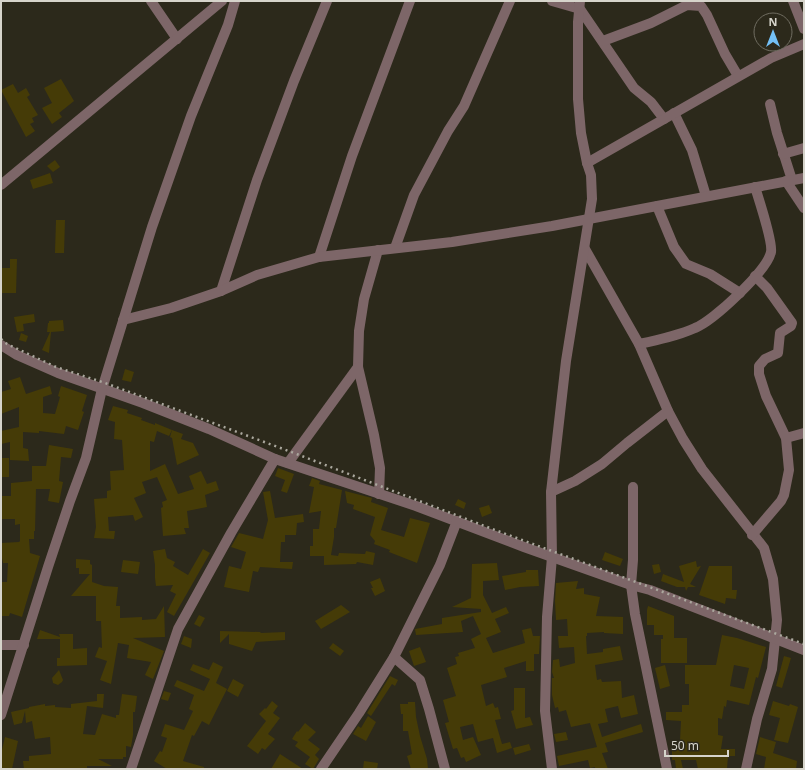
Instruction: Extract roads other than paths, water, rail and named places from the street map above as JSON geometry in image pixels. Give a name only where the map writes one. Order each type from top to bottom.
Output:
[{"type":"street","points":[[151,1],[177,38]]},
{"type":"street","points":[[1,185],[222,1]]},
{"type":"street","points":[[1,715],[58,538],[86,458],[102,389],[152,227],[190,116],[228,25],[235,1]]},
{"type":"street","points":[[221,291],[256,180],[327,1]]},
{"type":"street","points":[[319,257],[352,156],[410,1]]},
{"type":"street","points":[[395,248],[414,195],[448,131],[464,106],[510,1]]},
{"type":"street","points":[[552,1],[580,5],[634,88],[651,102],[664,119]]},
{"type":"street","points":[[793,1],[804,28]]},
{"type":"street","points":[[552,769],[545,711],[546,617],[552,557],[551,492],[566,361],[592,199],[591,175],[581,133],[578,99],[578,22],[580,5]]},
{"type":"street","points":[[603,41],[651,23],[687,5],[701,6],[707,15],[725,54],[738,76]]},
{"type":"street","points":[[587,163],[738,76],[771,58],[804,44]]},
{"type":"street","points":[[770,104],[784,154],[789,180],[804,208]]},
{"type":"street","points":[[674,113],[692,150],[706,196]]},
{"type":"street","points":[[784,154],[804,148]]},
{"type":"street","points":[[123,320],[171,308],[221,291],[258,275],[319,257],[452,242],[590,219],[804,178]]},
{"type":"street","points":[[639,344],[696,328],[748,286],[767,261],[771,252],[770,241],[755,187]]},
{"type":"street","points":[[657,206],[674,247],[686,264],[710,274],[740,292]]},
{"type":"street","points":[[585,249],[639,344],[668,411],[702,469],[764,548],[773,579],[777,620],[772,669],[757,719],[746,769]]},
{"type":"street","points":[[378,250],[364,299],[359,331],[358,367],[380,468],[379,494]]},
{"type":"street","points":[[752,534],[781,501],[784,495],[789,470],[786,438],[766,396],[759,374],[759,366],[765,359],[778,353],[780,333],[791,326],[792,323],[767,288],[755,276]]},
{"type":"street","points":[[1,345],[17,355],[58,373],[209,429],[275,459],[416,506],[552,557],[631,585],[650,590],[804,650]]},
{"type":"street","points":[[288,463],[358,367]]},
{"type":"street","points":[[551,492],[575,481],[602,464],[668,411]]},
{"type":"street","points":[[786,438],[804,433]]},
{"type":"street","points":[[131,769],[178,629],[231,533],[275,459]]},
{"type":"street","points":[[633,487],[631,585],[635,614],[666,769]]},
{"type":"street","points":[[321,769],[359,713],[394,656],[440,565],[457,521]]},
{"type":"street","points":[[1,645],[24,645]]},
{"type":"street","points":[[394,656],[420,680],[445,769]]},
{"type":"railway","points":[[1,339],[7,344],[56,367],[105,383],[495,530],[804,644]]}]
